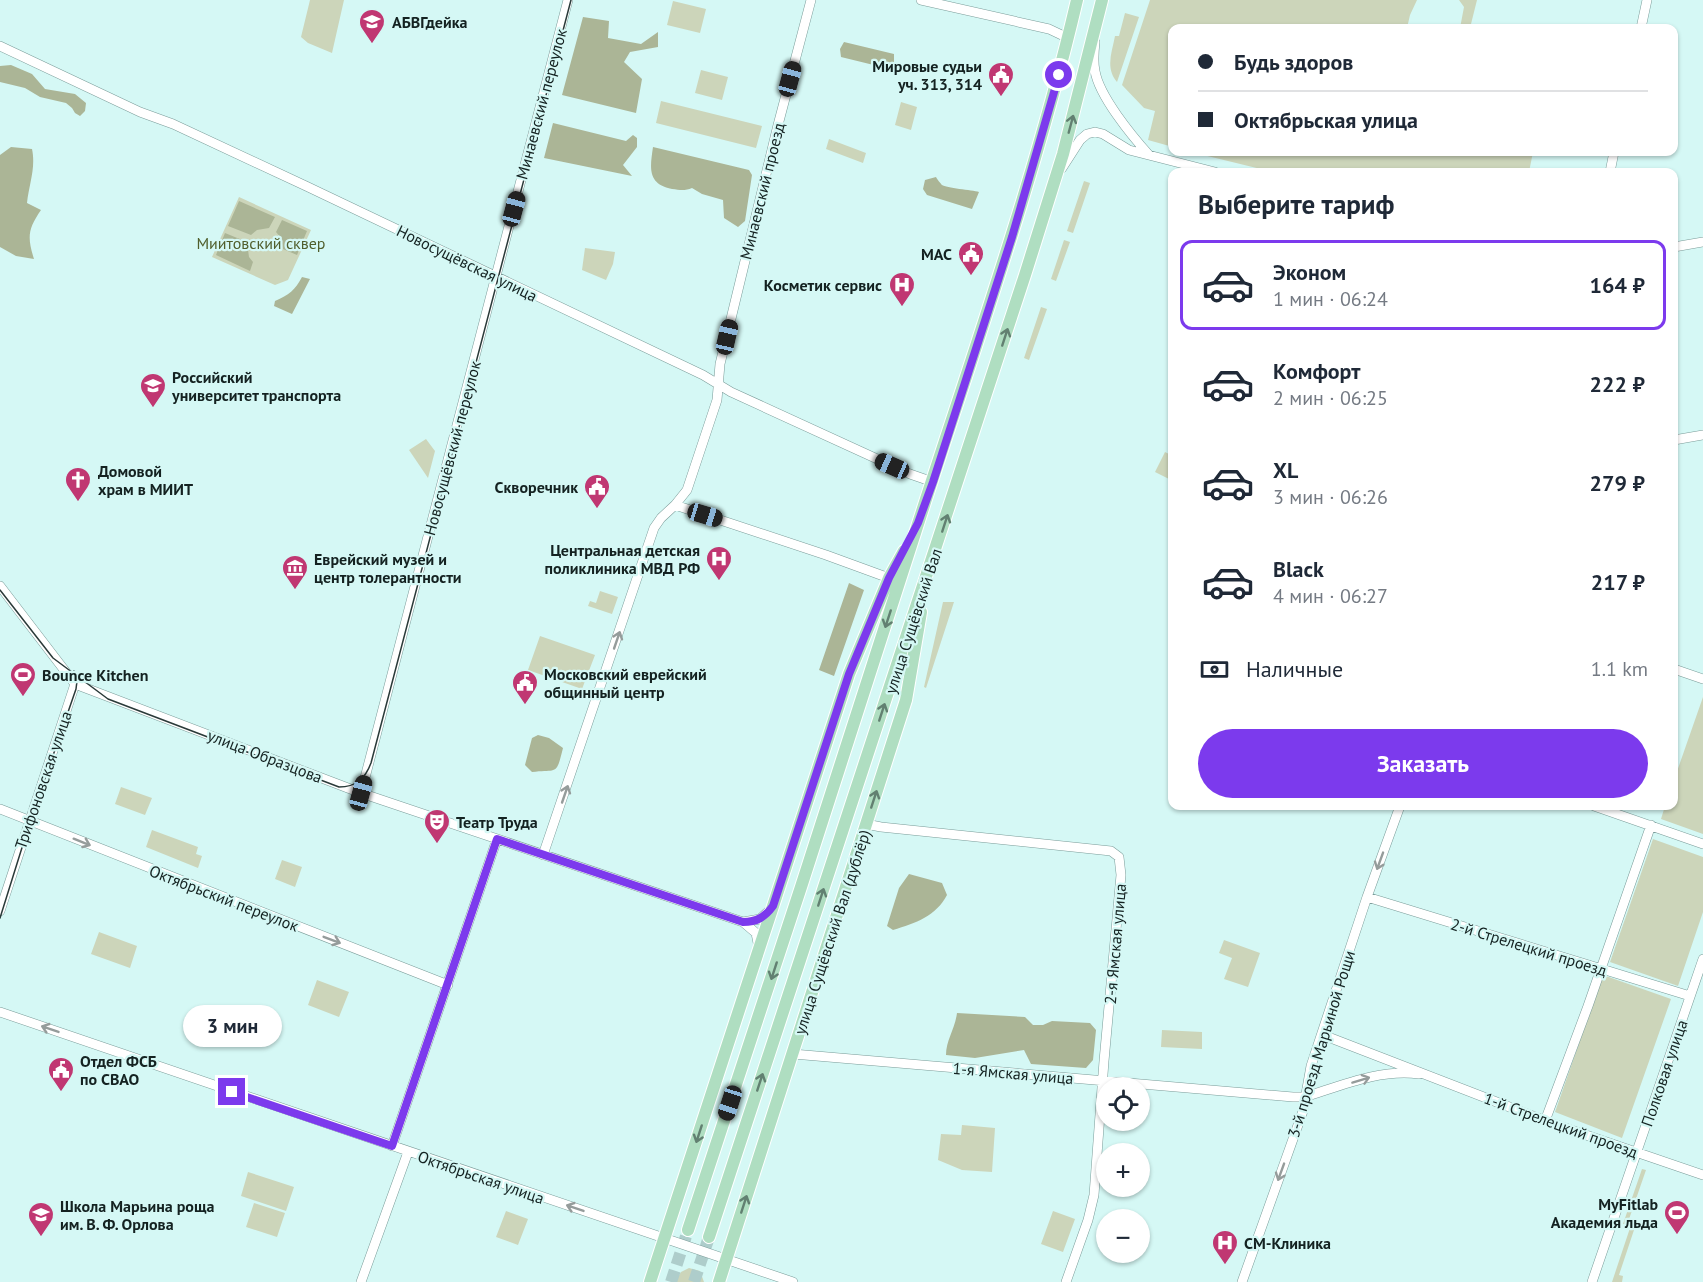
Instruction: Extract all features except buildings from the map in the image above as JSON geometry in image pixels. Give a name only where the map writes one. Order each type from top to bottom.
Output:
[{"type":"main road","name":"улица Сущёвский Вал","points":[[688,1230],[783,944],[1031,174],[1077,0]]},
{"type":"main road","name":"улица Сущёвский Вал","points":[[709,1237],[927,578],[1055,180],[1102,0]]},
{"type":"main road","points":[[651,1280],[849,674],[889,578],[918,523]]},
{"type":"main road","name":"улица Сущёвский Вал (дублёр)","points":[[719,1282],[908,692],[927,578]]},
{"type":"street","name":"Минаевский переулок","points":[[496,277],[568,0]]},
{"type":"street","name":"Минаевский проезд","points":[[543,855],[654,528],[660,518],[687,490],[717,400],[717,383],[778,125],[811,0]]},
{"type":"street","points":[[921,0],[1049,29],[1068,38]]},
{"type":"street","points":[[1642,24],[1647,0]]},
{"type":"street","points":[[1095,30],[1095,71],[1099,82],[1133,136],[1149,155]]},
{"type":"street","name":"Новосущёвская улица","points":[[0,46],[306,186],[717,383],[740,397],[910,474],[933,482]]},
{"type":"street","points":[[1055,180],[1074,148],[1087,134],[1095,132],[1103,134],[1129,150],[1199,168]]},
{"type":"street","points":[[1678,246],[1702,242]]},
{"type":"street","name":"Новосущёвский переулок","points":[[361,793],[496,277]]},
{"type":"street","points":[[1678,439],[1703,435]]},
{"type":"street","points":[[675,505],[889,578]]},
{"type":"street","points":[[0,586],[75,684]]},
{"type":"street","points":[[1678,670],[1703,679]]},
{"type":"street","name":"улица Образцова","points":[[75,684],[361,793],[743,922]]},
{"type":"street","name":"Трифоновская улица","points":[[0,911],[75,684]]},
{"type":"street","name":"Октябрьский переулок","points":[[0,809],[448,985]]},
{"type":"street","name":"3-й проезд Марьиной Рощи","points":[[1242,1282],[1303,1111],[1311,1066],[1399,810]]},
{"type":"street","points":[[1606,810],[1703,844]]},
{"type":"street","name":"2-я Ямская улица","points":[[866,824],[1116,853],[1121,865],[1121,875],[1102,1077]]},
{"type":"street","points":[[1545,1121],[1651,825]]},
{"type":"street","points":[[392,1146],[497,839]]},
{"type":"street","name":"2-й Стрелецкий проезд","points":[[1367,897],[1690,996]]},
{"type":"street","points":[[743,922],[760,919],[768,914],[773,906]]},
{"type":"street","points":[[743,922],[756,933],[759,950]]},
{"type":"street","name":"Полковая улица","points":[[1592,1282],[1703,959]]},
{"type":"street","name":"Октябрьская улица","points":[[0,1012],[793,1282]]},
{"type":"street","name":"1-й Стрелецкий проезд","points":[[1323,1035],[1545,1121],[1703,1175]]},
{"type":"street","name":"1-я Ямская улица","points":[[793,1054],[1096,1080]]},
{"type":"street","name":"1-й Стрелецкий проезд","points":[[1305,1097],[1379,1074],[1400,1071],[1419,1074]]},
{"type":"street","name":"1-я Ямская улица","points":[[1150,1086],[1305,1097]]},
{"type":"street","name":"2-я Ямская улица","points":[[1066,1282],[1093,1201],[1098,1131]]},
{"type":"street","points":[[361,1282],[408,1152]]},
{"type":"green space","points":[[310,0],[344,0],[332,53],[308,43],[301,37]]},
{"type":"green space","points":[[1150,0],[1417,0],[1408,24],[1168,24],[1168,146],[1148,140],[1155,111],[1144,108],[1122,85]]},
{"type":"green space","points":[[1459,0],[1477,0],[1471,24],[1461,24],[1464,7]]},
{"type":"green space","points":[[673,1],[706,9],[700,33],[667,25]]},
{"type":"green space","points":[[1125,13],[1139,17],[1117,82],[1111,71],[1110,60],[1115,36],[1119,36]]},
{"type":"green space","points":[[583,17],[609,21],[608,38],[641,44],[658,32],[658,47],[630,52],[624,62],[642,79],[636,113],[562,95]]},
{"type":"green space","points":[[844,42],[894,54],[894,62],[890,69],[841,57],[840,49]]},
{"type":"green space","points":[[11,65],[32,74],[45,89],[75,94],[86,103],[85,111],[80,116],[66,103],[40,97],[25,88],[0,82],[0,66]]},
{"type":"green space","points":[[701,70],[728,77],[722,100],[695,93]]},
{"type":"green space","points":[[661,101],[762,126],[756,148],[656,123]]},
{"type":"green space","points":[[901,102],[917,107],[911,130],[895,125]]},
{"type":"green space","points":[[553,123],[626,141],[633,135],[637,138],[637,147],[623,165],[632,176],[544,158]]},
{"type":"green space","points":[[829,139],[866,153],[863,163],[826,149]]},
{"type":"green space","points":[[11,147],[32,149],[33,169],[27,203],[41,210],[30,233],[30,245],[34,259],[16,256],[0,247],[0,155]]},
{"type":"green space","points":[[653,147],[749,170],[752,175],[745,221],[738,227],[724,218],[723,200],[702,194],[692,188],[672,189],[658,183],[654,179],[651,168]]},
{"type":"green space","points":[[1207,156],[1532,156],[1530,168],[1257,168]]},
{"type":"green space","points":[[936,177],[944,186],[979,192],[972,209],[927,195],[923,189],[925,180]]},
{"type":"green space","points":[[1084,181],[1090,183],[1073,233],[1067,231]]},
{"type":"green space","name":"Миитовский сквер","points":[[239,197],[311,230],[288,280],[275,285],[212,257]]},
{"type":"green space","points":[[239,201],[275,217],[269,228],[257,230],[251,235],[228,226]]},
{"type":"green space","points":[[282,220],[307,231],[297,255],[283,249],[281,238],[276,232]]},
{"type":"green space","points":[[225,233],[247,242],[249,257],[253,262],[250,271],[216,255]]},
{"type":"green space","points":[[1064,240],[1070,242],[1056,281],[1051,279]]},
{"type":"green space","points":[[585,248],[615,252],[606,280],[582,270]]},
{"type":"green space","points":[[302,277],[310,279],[292,314],[274,306],[275,301],[291,292]]},
{"type":"green space","points":[[1041,307],[1047,309],[1029,360],[1024,358]]},
{"type":"green space","points":[[426,439],[435,451],[428,478],[409,450]]},
{"type":"green space","points":[[1165,452],[1168,454],[1168,478],[1155,472]]},
{"type":"green space","points":[[849,583],[864,590],[834,676],[819,670]]},
{"type":"green space","points":[[600,591],[618,597],[612,614],[588,606],[590,601],[596,603]]},
{"type":"green space","points":[[943,602],[954,602],[926,688],[924,687]]},
{"type":"green space","points":[[540,636],[595,655],[582,689],[528,670]]},
{"type":"green space","points":[[1703,697],[1703,834],[1661,819],[1664,810],[1678,810],[1678,769]]},
{"type":"green space","points":[[538,735],[549,738],[563,748],[555,769],[532,772],[525,765],[532,738]]},
{"type":"green space","points":[[121,787],[152,798],[145,815],[115,804]]},
{"type":"green space","points":[[152,830],[198,847],[196,854],[202,856],[198,868],[146,847]]},
{"type":"green space","points":[[1653,839],[1703,857],[1703,912],[1678,986],[1610,962]]},
{"type":"green space","points":[[282,860],[302,867],[295,887],[275,879]]},
{"type":"green space","points":[[909,874],[942,883],[947,895],[931,913],[893,930],[887,926],[899,888]]},
{"type":"green space","points":[[99,932],[137,946],[130,968],[91,954]]},
{"type":"green space","points":[[1224,940],[1260,953],[1248,987],[1224,979],[1232,958],[1219,953]]},
{"type":"green space","points":[[1603,975],[1671,999],[1622,1138],[1555,1112]]},
{"type":"green space","points":[[317,980],[349,992],[339,1017],[308,1005]]},
{"type":"green space","points":[[957,1013],[1025,1017],[1033,1025],[1043,1025],[1052,1021],[1090,1023],[1096,1030],[1093,1060],[1086,1068],[1031,1064],[1024,1050],[975,1058],[946,1055],[947,1044]]},
{"type":"green space","points":[[1162,1030],[1202,1032],[1202,1049],[1161,1047]]},
{"type":"green space","points":[[962,1125],[995,1128],[992,1172],[962,1170],[938,1160],[941,1134],[961,1135]]},
{"type":"green space","points":[[1642,1169],[1646,1170],[1627,1225],[1623,1224]]},
{"type":"green space","points":[[248,1172],[294,1187],[286,1211],[241,1196]]},
{"type":"green space","points":[[254,1203],[285,1213],[277,1237],[246,1227]]},
{"type":"green space","points":[[506,1211],[528,1219],[518,1245],[496,1237]]},
{"type":"green space","points":[[1053,1211],[1075,1219],[1063,1252],[1041,1244]]},
{"type":"green space","points":[[1632,1222],[1636,1224],[1619,1275],[1623,1276],[1622,1282],[1612,1282]]},
{"type":"green space","points":[[689,1268],[700,1271],[704,1282],[675,1282],[681,1272]]},
{"type":"tunnel","points":[[671,1282],[688,1230]]},
{"type":"tunnel","points":[[694,1282],[709,1237]]},
{"type":"tram line","points":[[0,590],[53,658],[108,699],[339,787],[350,786],[363,778],[371,763],[571,0]]},
{"type":"tram line","points":[[0,918],[76,689],[77,681],[74,671]]},
{"type":"place","name":"АБВГдейка","points":[[372,45]]},
{"type":"place","name":"Мировые судьи уч. 313, 314","points":[[1001,98]]},
{"type":"place","name":"MAC","points":[[971,277]]},
{"type":"place","name":"Косметик сервис","points":[[902,308]]},
{"type":"place","name":"Российский университет транспорта","points":[[153,409]]},
{"type":"place","name":"Домовой храм в МИИТ","points":[[78,503]]},
{"type":"place","name":"Скворечник","points":[[597,510]]},
{"type":"place","name":"Центральная детская поликлиника МВД РФ","points":[[719,582]]},
{"type":"place","name":"Еврейский музей и центр толерантности","points":[[295,591]]},
{"type":"place","name":"Bounce Kitchen","points":[[23,698]]},
{"type":"place","name":"Московский еврейский общинный центр","points":[[525,706]]},
{"type":"place","name":"Театр Труда","points":[[437,845]]},
{"type":"place","name":"Отдел ФСБ по СВАО","points":[[61,1093]]},
{"type":"place","name":"MyFitlab Академия льда","points":[[1677,1236]]},
{"type":"place","name":"Школа Марьина роща им. В. Ф. Орлова","points":[[41,1238]]},
{"type":"place","name":"СМ-Клиника","points":[[1225,1266]]},
{"type":"route","points":[[232,1092],[392,1146],[497,839],[743,922],[760,919],[768,914],[773,906],[849,674],[889,578],[918,523],[933,482],[1012,237],[1059,75]]}]
